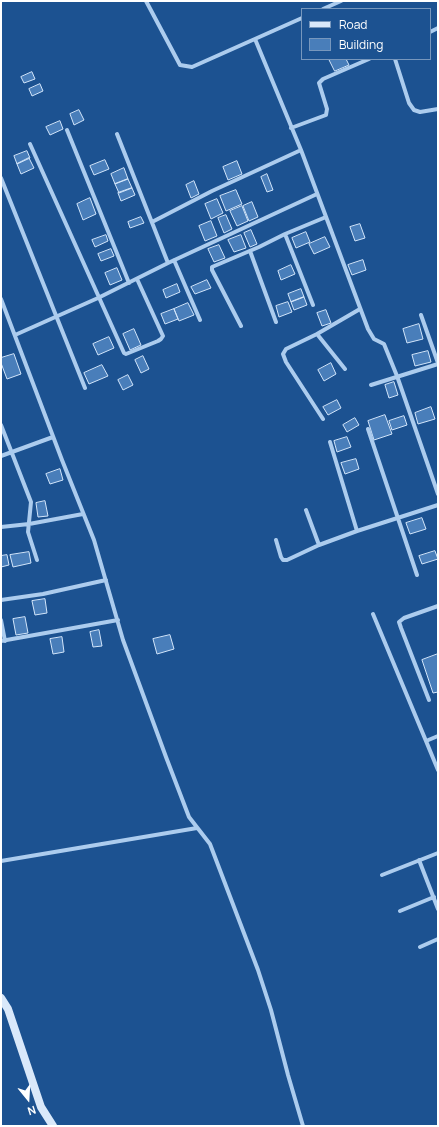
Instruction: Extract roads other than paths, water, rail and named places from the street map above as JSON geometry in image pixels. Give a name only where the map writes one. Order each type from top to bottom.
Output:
[{"type":"street","points":[[146,1],[180,65],[192,67],[301,18]]},
{"type":"street","points":[[325,8],[341,1]]},
{"type":"street","points":[[255,39],[301,150],[368,329],[374,339],[384,344],[397,376],[438,494]]},
{"type":"street","points":[[291,128],[326,115],[328,109],[319,84],[323,79],[367,60]]},
{"type":"street","points":[[395,60],[409,103],[414,110],[420,112],[438,109]]},
{"type":"street","points":[[67,130],[129,282]]},
{"type":"street","points":[[116,134],[168,263]]},
{"type":"street","points":[[30,144],[98,298],[124,353],[126,354],[162,339],[163,336],[137,279]]},
{"type":"street","points":[[152,222],[212,191],[301,150]]},
{"type":"street","points":[[1,178],[85,388]]},
{"type":"street","points":[[15,335],[98,298],[174,260],[317,194]]},
{"type":"street","points":[[241,326],[212,270],[212,267],[326,217]]},
{"type":"street","points":[[285,234],[314,305]]},
{"type":"street","points":[[250,251],[276,322]]},
{"type":"street","points":[[174,260],[200,320]]},
{"type":"street","points":[[1,299],[94,540],[123,640],[166,758],[189,817],[210,844],[258,970],[271,1010],[303,1126]]},
{"type":"street","points":[[323,419],[286,362],[283,354],[286,349],[317,334],[360,309]]},
{"type":"street","points":[[371,385],[438,363],[421,315]]},
{"type":"street","points":[[317,334],[345,369]]},
{"type":"street","points":[[1,425],[31,502],[28,532],[37,560]]},
{"type":"street","points":[[368,429],[417,575]]},
{"type":"street","points":[[1,456],[53,437]]},
{"type":"street","points":[[330,442],[357,531]]},
{"type":"street","points":[[276,540],[283,560],[290,560],[319,545],[438,505]]},
{"type":"street","points":[[306,510],[319,545]]},
{"type":"street","points":[[1,527],[29,524],[83,514]]},
{"type":"street","points":[[1,600],[43,594],[106,580]]},
{"type":"street","points":[[429,700],[399,622],[404,618],[438,606]]},
{"type":"street","points":[[373,614],[438,770]]},
{"type":"street","points":[[1,620],[3,641],[118,620]]},
{"type":"street","points":[[426,741],[438,736]]},
{"type":"street","points":[[1,861],[197,828]]},
{"type":"street","points":[[382,875],[438,853]]},
{"type":"street","points":[[419,860],[438,909]]},
{"type":"street","points":[[400,910],[434,897]]},
{"type":"street","points":[[420,947],[438,939]]},
{"type":"street","points":[[1,998],[8,1009],[41,1107],[53,1126]]}]
